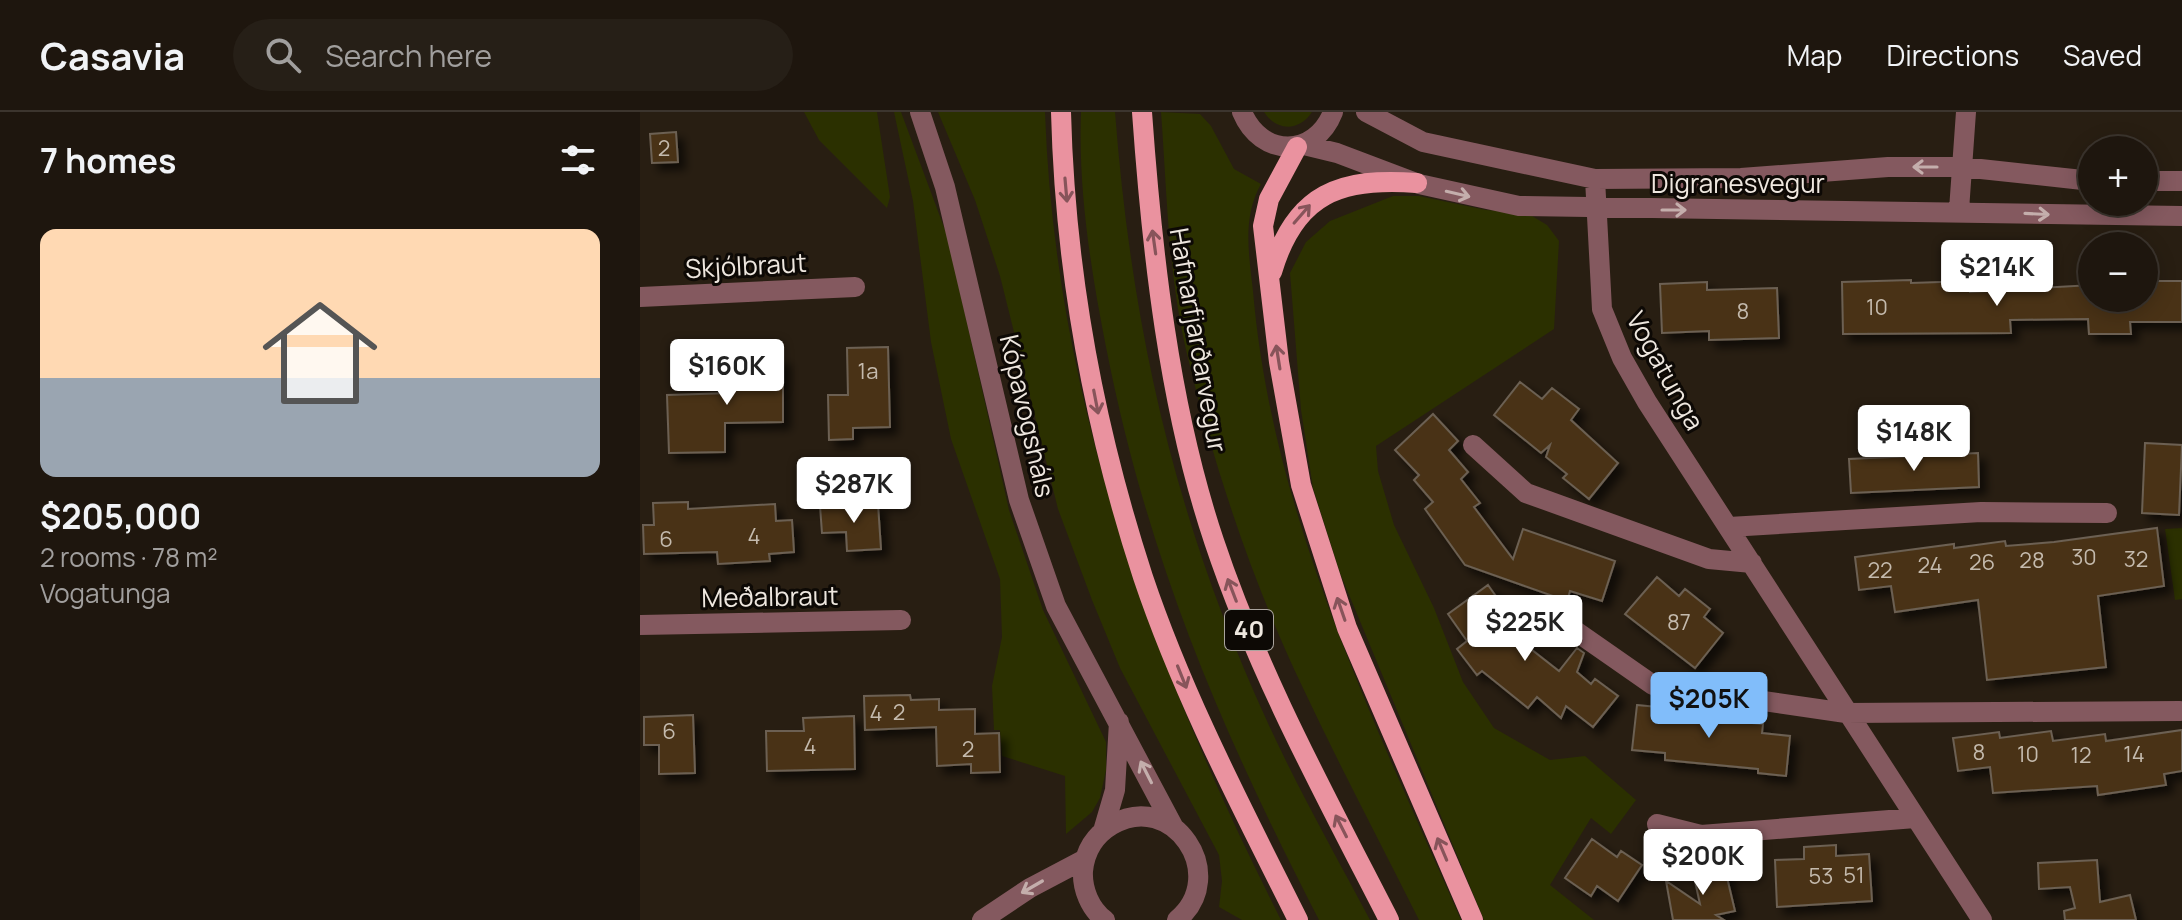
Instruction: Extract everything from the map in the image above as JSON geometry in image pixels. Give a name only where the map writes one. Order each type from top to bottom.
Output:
[{"type":"main road","points":[[1061,112],[1081,326],[1119,496],[1144,579],[1181,675],[1224,773],[1298,920]]},
{"type":"main road","name":"Hafnarfjarðarvegur","points":[[1142,112],[1154,243],[1182,429],[1214,542],[1289,720],[1389,920]]},
{"type":"main road","points":[[1300,146],[1264,213],[1268,283],[1301,485],[1347,628],[1473,920]]},
{"type":"main road","points":[[1268,283],[1281,244],[1292,226],[1321,196],[1361,182],[1417,183]]},
{"type":"street","name":"Kópavogsháls","points":[[920,112],[945,187],[1019,500],[1056,606],[1119,718],[1173,826],[1188,839],[1197,857],[1200,876],[1196,896],[1177,920]]},
{"type":"street","points":[[1300,146],[1328,126],[1333,112]]},
{"type":"street","name":"Digranesvegur","points":[[1366,112],[1423,142],[1595,179],[1741,178],[1888,167],[1962,167],[2005,169],[2078,179]]},
{"type":"street","points":[[1959,210],[1966,112]]},
{"type":"street","name":"Digranesvegur","points":[[1241,116],[1272,145],[1300,146],[1417,183],[1519,206],[1596,210],[1959,210],[2104,218],[2182,216]]},
{"type":"street","name":"Vogatunga","points":[[1595,179],[1602,309],[1647,402],[1982,920]]},
{"type":"street","points":[[2158,181],[2182,181]]},
{"type":"street","name":"Skjólbraut","points":[[640,297],[855,287]]},
{"type":"street","points":[[1473,445],[1526,493],[1709,559],[1752,563]]},
{"type":"street","points":[[1729,527],[1981,512],[2107,513]]},
{"type":"street","points":[[1544,609],[1653,685],[1846,713],[2180,711]]},
{"type":"street","name":"Meðalbraut","points":[[640,625],[901,620]]},
{"type":"street","points":[[982,920],[1030,888],[1085,859],[1103,831],[1115,790],[1119,718]]},
{"type":"street","points":[[1103,831],[1119,821],[1138,817],[1156,818],[1173,826]]},
{"type":"street","points":[[1657,824],[1701,835],[1915,818]]},
{"type":"street","points":[[1079,920],[1103,918],[1085,890],[1085,859]]},
{"type":"green space","points":[[804,112],[877,112],[890,197],[887,208],[819,140]]},
{"type":"green space","points":[[894,112],[901,112],[948,238],[1009,510],[1043,610],[1106,742],[1106,770],[1100,798],[1092,812],[1066,834],[1065,776],[1002,756],[1000,730],[994,730],[992,686],[1002,637],[1000,579],[951,439],[931,342],[913,201]]},
{"type":"green space","points":[[938,112],[1045,112],[1053,219],[1068,324],[1090,427],[1119,529],[1153,629],[1192,727],[1281,920],[1242,920],[1219,907],[1222,881],[1219,855],[1120,668],[1058,509],[1000,276],[975,200]]},
{"type":"green space","points":[[1081,112],[1115,112],[1133,271],[1146,348],[1183,498],[1207,572],[1267,721],[1370,920],[1319,920],[1250,779],[1191,641],[1143,499],[1100,318],[1084,201]]},
{"type":"green space","points":[[1161,112],[1200,114],[1211,126],[1234,169],[1261,184],[1251,210],[1249,250],[1264,374],[1281,455],[1304,534],[1361,691],[1461,920],[1419,920],[1302,686],[1251,565],[1209,439],[1181,324],[1169,233]]},
{"type":"green space","points":[[1264,112],[1312,112],[1301,123],[1288,127],[1275,123]]},
{"type":"green space","points":[[1393,196],[1419,196],[1486,210],[1527,213],[1547,225],[1559,241],[1554,329],[1376,446],[1378,471],[1394,525],[1434,608],[1463,682],[1494,728],[1550,760],[1585,756],[1636,800],[1611,834],[1591,818],[1550,885],[1594,920],[1484,920],[1340,573],[1313,488],[1301,410],[1290,273],[1306,242],[1330,221]]},
{"type":"green space","points":[[2182,528],[2182,599],[2175,600],[2165,529]]},
{"type":"building","points":[[676,132],[678,162],[652,163],[650,134]]},
{"type":"building","points":[[1970,281],[1970,292],[2078,286],[2078,312],[2158,312],[2158,281],[2182,281],[2182,322],[2130,322],[2131,334],[2089,334],[2088,319],[2010,320],[2011,333],[1843,334],[1842,282]]},
{"type":"building","points":[[1707,282],[1707,290],[1777,288],[1779,338],[1709,340],[1709,331],[1662,333],[1660,284]]},
{"type":"building","points":[[888,347],[890,427],[853,428],[853,439],[829,440],[828,395],[848,395],[847,348]]},
{"type":"building","points":[[783,358],[783,422],[725,423],[725,452],[669,453],[667,395],[731,393],[731,359]]},
{"type":"building","points":[[1520,382],[1542,399],[1552,388],[1579,409],[1571,420],[1618,463],[1589,499],[1563,478],[1567,474],[1546,457],[1550,445],[1541,453],[1494,415]]},
{"type":"building","points":[[1433,414],[1458,441],[1449,450],[1468,472],[1461,479],[1480,503],[1474,507],[1513,559],[1523,529],[1615,561],[1602,601],[1570,591],[1567,601],[1465,565],[1425,509],[1433,502],[1414,480],[1419,475],[1395,450]]},
{"type":"building","points":[[2145,443],[2182,445],[2179,515],[2142,513]]},
{"type":"building","points":[[1978,453],[1979,487],[1851,493],[1849,459]]},
{"type":"building","points":[[688,502],[688,509],[775,504],[776,521],[792,520],[794,552],[769,554],[770,561],[718,564],[717,552],[644,554],[643,525],[654,525],[653,503]]},
{"type":"building","points":[[878,504],[881,549],[847,551],[846,532],[822,533],[820,506]]},
{"type":"building","points":[[2157,528],[2164,586],[2098,596],[2106,667],[1987,680],[1978,600],[1895,612],[1891,586],[1859,590],[1855,557],[1954,544],[1954,548],[2005,541],[2006,546],[2054,542]]},
{"type":"building","points":[[1657,577],[1679,596],[1685,589],[1710,609],[1704,617],[1723,633],[1695,668],[1625,614]]},
{"type":"building","points":[[1488,585],[1507,612],[1495,621],[1559,671],[1577,648],[1584,653],[1577,672],[1591,684],[1595,679],[1618,696],[1593,727],[1566,706],[1561,718],[1537,697],[1528,708],[1482,671],[1477,675],[1457,649],[1467,641],[1448,614]]},
{"type":"building","points":[[910,695],[911,700],[939,699],[939,710],[975,709],[975,734],[999,733],[1000,772],[971,773],[971,764],[937,766],[936,727],[865,730],[864,696]]},
{"type":"building","points":[[1637,705],[1731,714],[1730,721],[1763,724],[1762,733],[1790,736],[1786,776],[1758,773],[1758,769],[1665,760],[1665,753],[1632,750]]},
{"type":"building","points":[[693,715],[695,773],[659,774],[659,745],[644,745],[644,717]]},
{"type":"building","points":[[854,716],[855,769],[767,771],[766,731],[804,731],[803,718]]},
{"type":"building","points":[[2182,730],[2182,771],[2164,774],[2166,785],[2098,795],[2097,786],[1993,793],[1990,767],[1958,771],[1953,738],[1999,732],[2000,738],[2051,731],[2053,741],[2105,734],[2106,741]]},
{"type":"building","points":[[1592,839],[1617,857],[1621,851],[1642,865],[1618,901],[1597,886],[1591,896],[1565,878]]},
{"type":"building","points":[[1836,845],[1836,856],[1869,854],[1872,901],[1777,907],[1775,860],[1804,859],[1804,847]]},
{"type":"building","points":[[2097,860],[2100,902],[2130,895],[2136,920],[2065,920],[2064,911],[2075,908],[2070,887],[2039,889],[2038,863]]},
{"type":"building","points":[[1724,865],[1735,911],[1716,915],[1724,920],[1673,920],[1666,881],[1700,904],[1693,872]]}]
